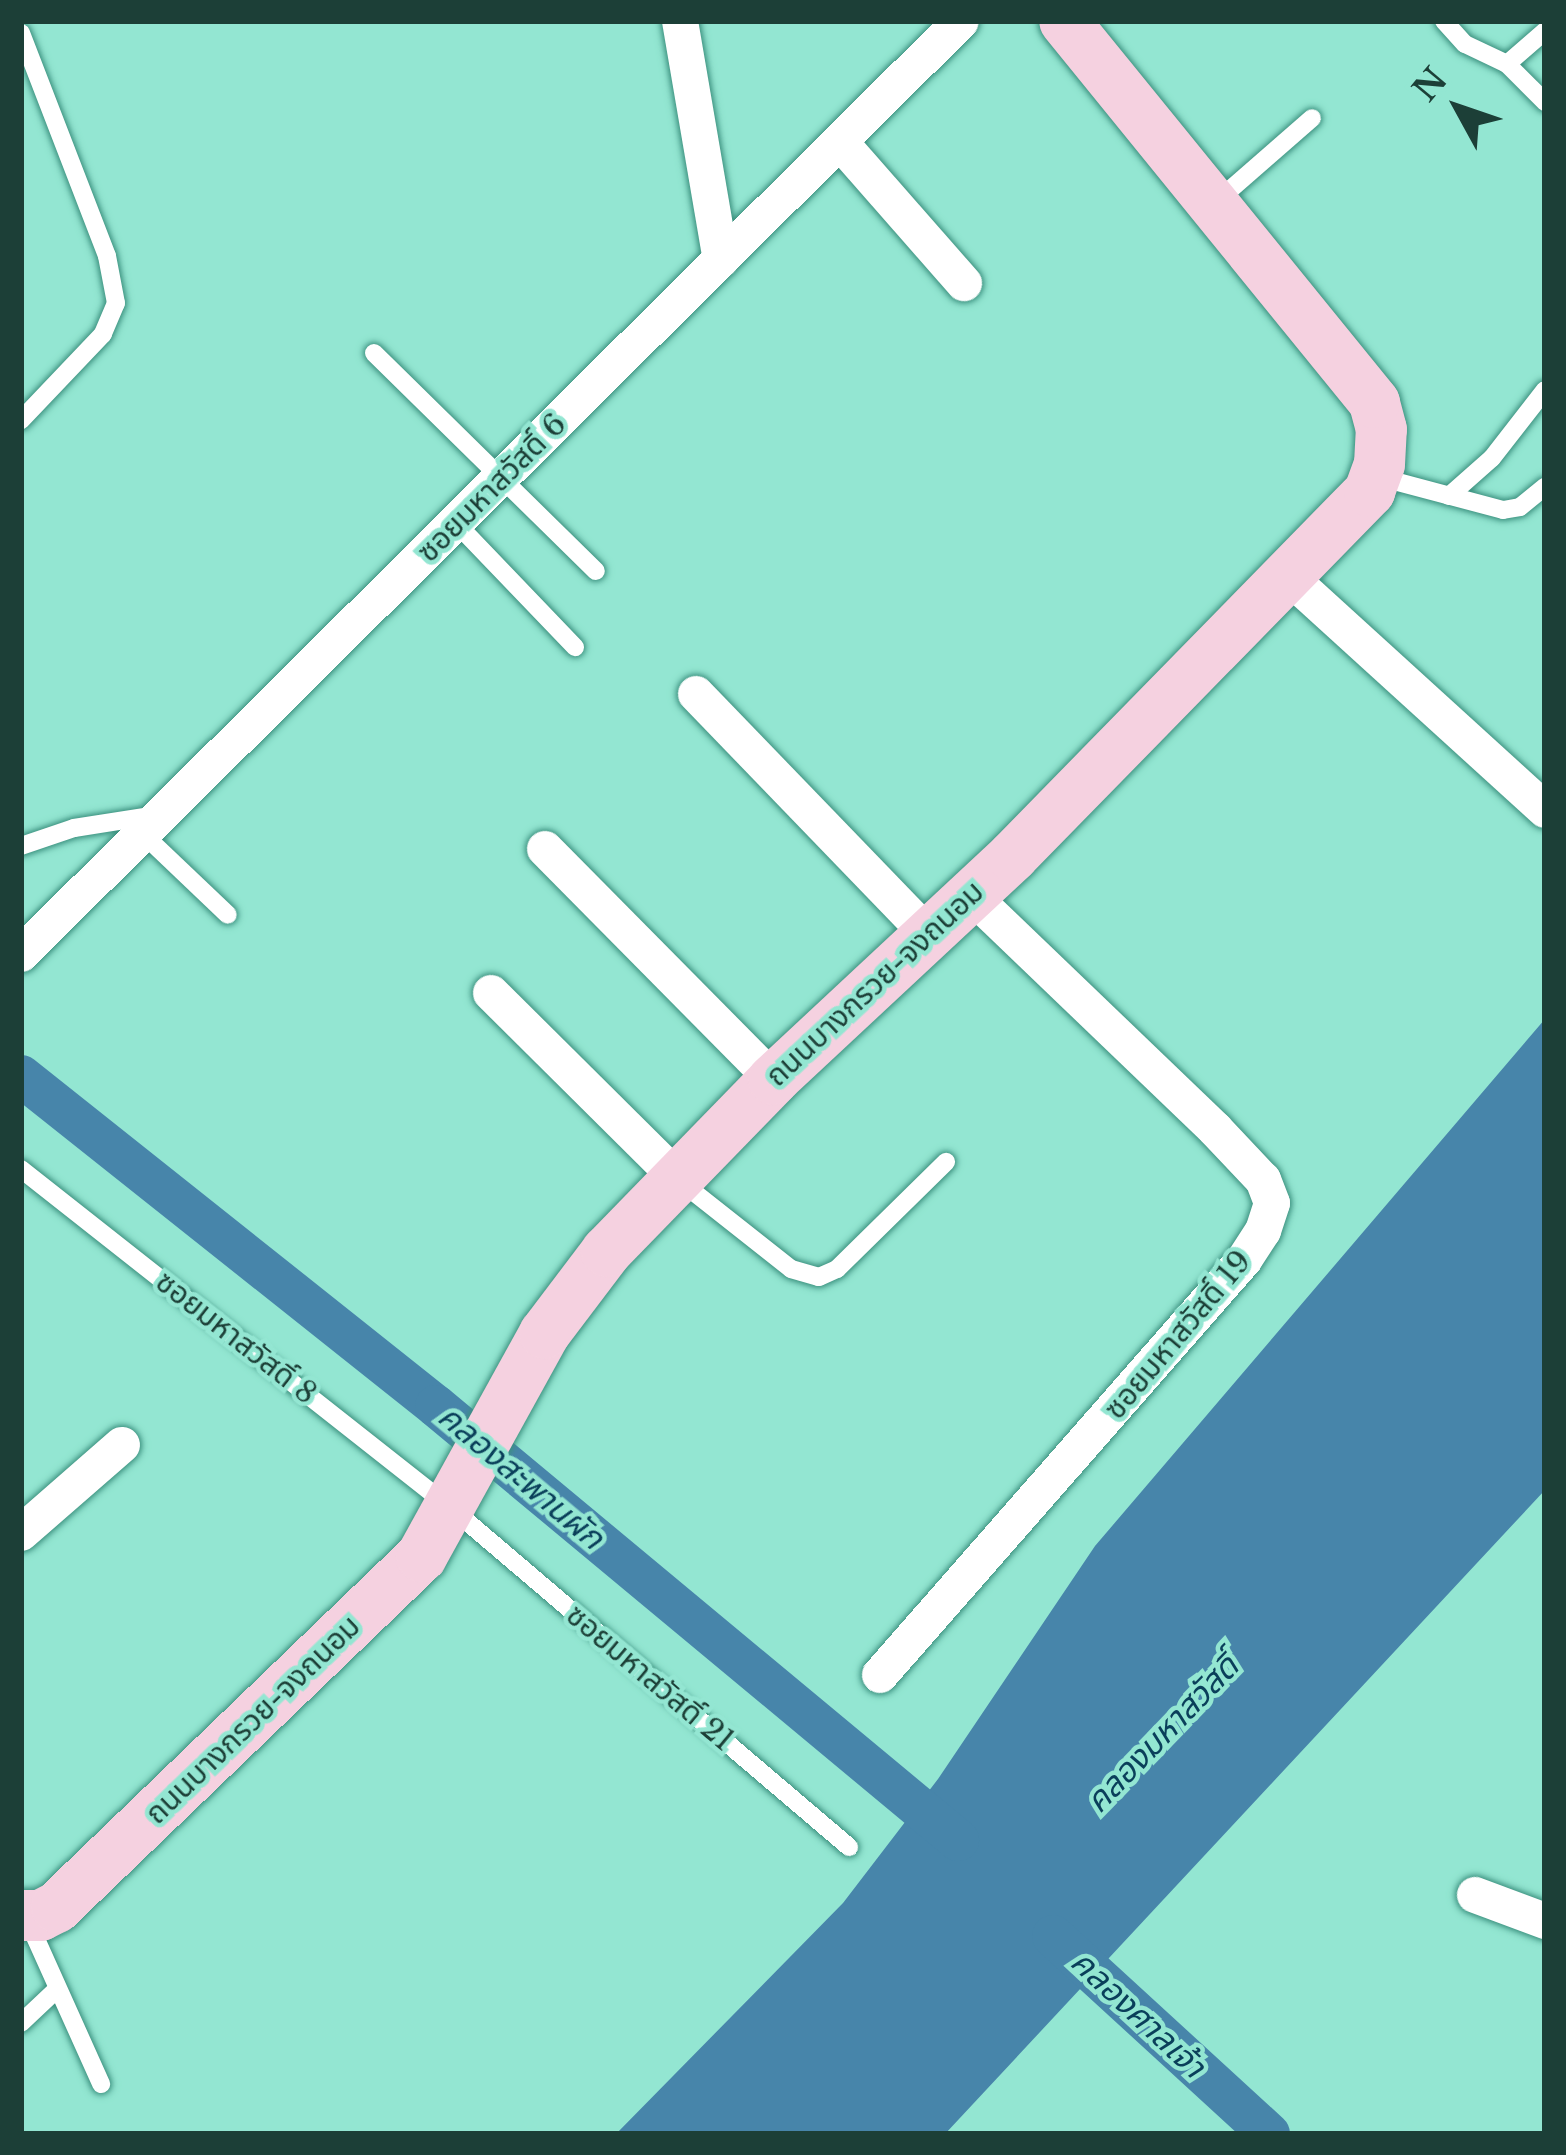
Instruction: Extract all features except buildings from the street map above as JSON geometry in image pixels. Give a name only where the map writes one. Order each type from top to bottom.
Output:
[{"type":"street","points":[[680,21],[721,260]]},
{"type":"street","name":"ซอยมหาสวัสดิ์ 6","points":[[21,954],[961,21]]},
{"type":"street","points":[[1084,29],[1213,205],[1374,402],[1381,429],[1374,476]]},
{"type":"street","points":[[840,142],[964,283]]},
{"type":"street","name":"ถนนบางกรวย-จงถนอม","points":[[23,1916],[56,1907],[421,1556],[523,1368],[606,1251],[772,1078],[971,895],[1369,491],[1374,476]]},
{"type":"street","points":[[1287,575],[1545,810]]},
{"type":"street","points":[[696,694],[928,935]]},
{"type":"street","points":[[545,849],[772,1078]]},
{"type":"street","name":"ซอยมหาสวัสดิ์ 19","points":[[880,1675],[1244,1261],[1263,1232],[1272,1203],[1263,1180],[1215,1129],[971,895]]},
{"type":"street","points":[[491,993],[677,1178]]},
{"type":"street","points":[[26,1519],[122,1445]]},
{"type":"street","points":[[1475,1895],[1545,1921]]},
{"type":"lane","points":[[1444,21],[1466,44],[1507,64],[1545,102]]},
{"type":"lane","points":[[1507,64],[1545,31]]},
{"type":"lane","points":[[21,33],[116,283],[116,303],[103,334],[21,420]]},
{"type":"lane","points":[[1213,205],[1312,118]]},
{"type":"lane","points":[[374,353],[596,571]]},
{"type":"lane","points":[[1449,496],[1492,458],[1545,390]]},
{"type":"lane","points":[[1374,476],[1503,510],[1520,507],[1545,487]]},
{"type":"lane","points":[[456,523],[575,647]]},
{"type":"lane","points":[[21,846],[74,828],[152,824],[228,915]]},
{"type":"lane","points":[[677,1178],[790,1269],[820,1277],[837,1269],[946,1162]]},
{"type":"lane","name":"ซอยมหาสวัสดิ์ 8","points":[[21,1168],[451,1508]]},
{"type":"lane","name":"ซอยมหาสวัสดิ์ 21","points":[[451,1508],[849,1847]]},
{"type":"lane","points":[[23,1916],[101,2084]]},
{"type":"lane","points":[[21,2023],[56,1991]]},
{"type":"water","name":"คลองมหาสวัสดิ์","points":[[1545,1019],[1545,1490],[945,2134],[616,2134],[843,1903],[938,1779],[1095,1546]]},
{"type":"waterway","name":"คลองสะพานผัก","points":[[21,1076],[436,1406],[958,1840]]},
{"type":"waterway","name":"คลองศาลเจ้า","points":[[1053,1936],[1269,2134]]}]
